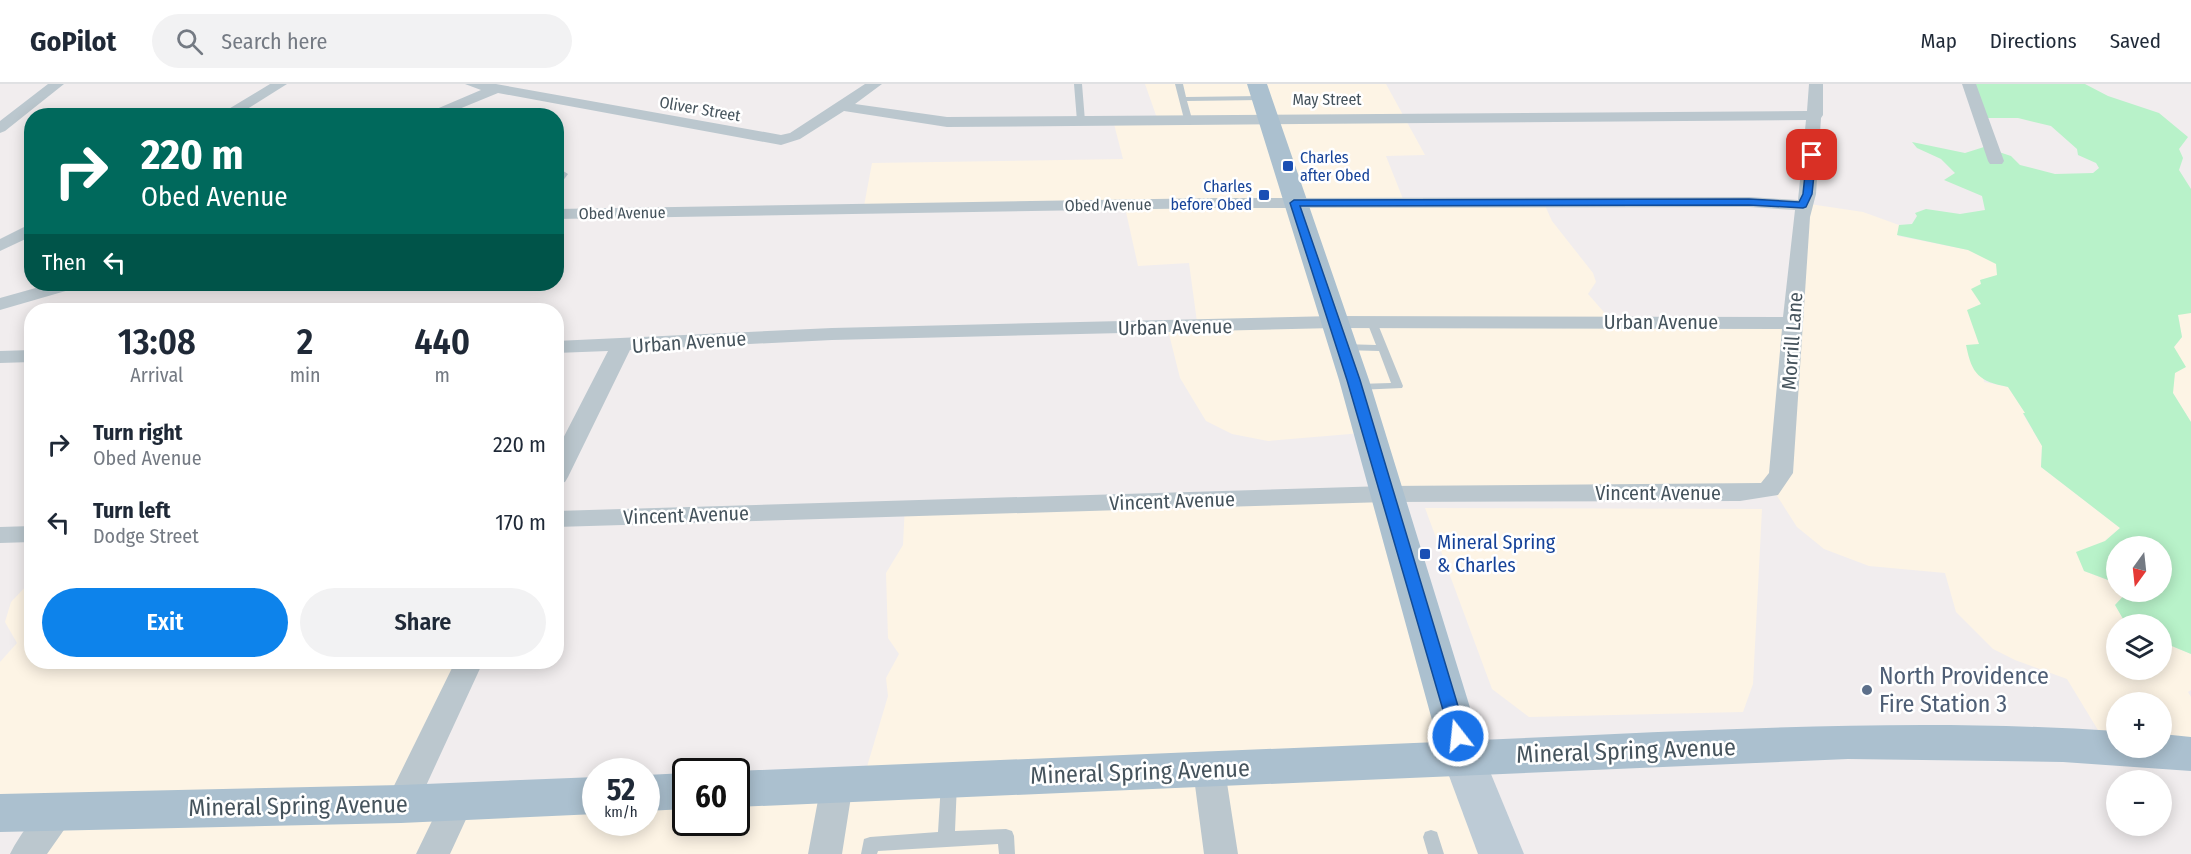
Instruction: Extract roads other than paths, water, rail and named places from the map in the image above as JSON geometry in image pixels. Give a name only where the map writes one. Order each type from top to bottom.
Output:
[{"type":"main road","points":[[1262,100],[1355,387],[1464,757],[1501,854]]},
{"type":"main road","name":"Mineral Spring Avenue","points":[[750,788],[1848,742],[2028,744],[2191,754]]},
{"type":"main road","name":"Mineral Spring Avenue","points":[[0,813],[401,804],[582,796]]},
{"type":"street","points":[[26,108],[57,84]]},
{"type":"street","points":[[238,108],[280,84]]},
{"type":"street","name":"Oliver Street","points":[[472,84],[781,140],[795,136],[840,106]]},
{"type":"street","points":[[840,106],[875,84]]},
{"type":"street","name":"Morrill Lane","points":[[1780,477],[1802,211],[1808,194],[1816,115],[1816,84]]},
{"type":"street","points":[[1970,84],[1996,161]]},
{"type":"street","points":[[447,108],[496,89]]},
{"type":"street","name":"May Street","points":[[840,106],[938,122],[1188,119],[1262,100],[1816,115]]},
{"type":"street","points":[[0,128],[24,109]]},
{"type":"street","name":"Obed Avenue","points":[[564,214],[1294,203],[1749,202],[1802,211]]},
{"type":"street","points":[[7,243],[24,233]]},
{"type":"street","points":[[7,243],[24,238]]},
{"type":"street","points":[[0,304],[45,291]]},
{"type":"street","name":"Urban Avenue","points":[[564,347],[621,346],[832,334],[1338,335],[1372,322],[1757,321],[1794,323]]},
{"type":"street","points":[[564,461],[621,346]]},
{"type":"street","points":[[0,357],[24,356]]},
{"type":"street","name":"Vincent Avenue","points":[[564,519],[1386,494],[1740,493],[1769,490],[1780,477]]},
{"type":"street","points":[[0,535],[24,534]]},
{"type":"street","points":[[401,804],[466,669]]},
{"type":"street","points":[[1209,770],[1221,854]]},
{"type":"street","points":[[825,854],[837,784]]},
{"type":"street","points":[[433,854],[458,802]]},
{"type":"street","points":[[27,854],[62,810]]},
{"type":"lane","points":[[1078,84],[1081,121]]},
{"type":"lane","points":[[1179,84],[1188,119]]},
{"type":"lane","points":[[1183,99],[1262,100]]},
{"type":"lane","points":[[1355,387],[1398,386],[1372,322]]},
{"type":"lane","points":[[1338,335],[1382,348]]},
{"type":"lane","points":[[946,839],[949,780]]},
{"type":"lane","points":[[869,854],[870,844],[1006,836],[1007,854]]},
{"type":"lane","points":[[1431,837],[1436,854]]},
{"type":"place","name":"Charles after Obed","points":[[1288,166]]},
{"type":"place","name":"Charles before Obed","points":[[1264,195]]},
{"type":"place","name":"Mineral Spring & Charles","points":[[1425,554]]},
{"type":"place","name":"North Providence Fire Station 3","points":[[1867,690]]}]
